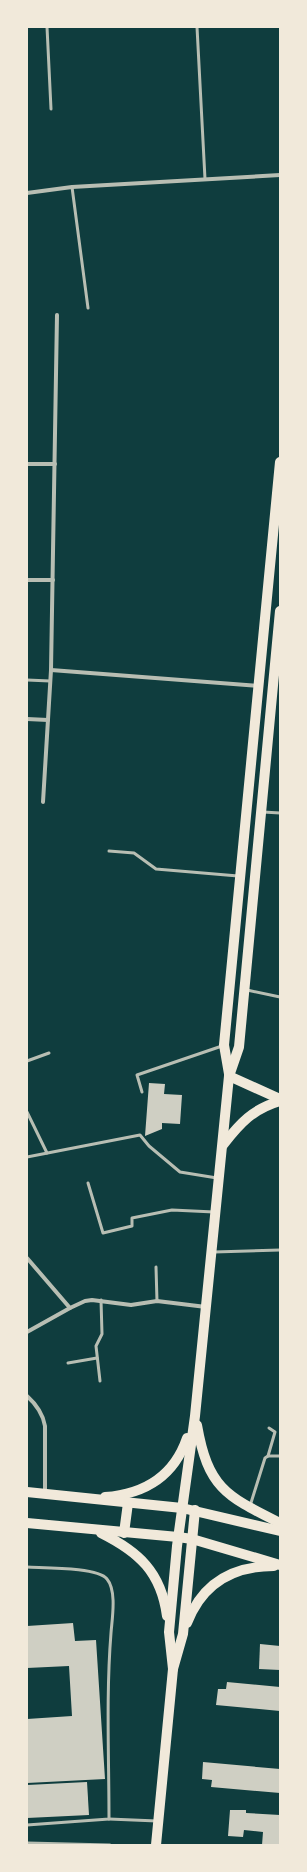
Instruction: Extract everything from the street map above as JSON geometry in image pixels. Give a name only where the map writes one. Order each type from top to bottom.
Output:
[{"type":"main road","points":[[229,1076],[224,1045],[280,462]]},
{"type":"main road","points":[[169,1632],[178,1537],[195,1416],[229,1076],[239,1047],[280,611]]},
{"type":"main road","points":[[240,876],[255,878]]},
{"type":"main road","points":[[229,1076],[280,1100]]},
{"type":"main road","points":[[223,1145],[237,1126],[249,1115],[268,1104],[280,1100]]},
{"type":"main road","points":[[88,1498],[111,1497],[128,1493],[152,1484],[161,1478],[178,1460],[195,1416]]},
{"type":"main road","points":[[195,1416],[200,1445],[206,1465],[214,1479],[223,1489],[250,1508],[280,1524]]},
{"type":"main road","points":[[27,1492],[195,1510],[280,1531]]},
{"type":"main road","points":[[124,1532],[128,1503]]},
{"type":"main road","points":[[183,1634],[195,1510]]},
{"type":"main road","points":[[27,1523],[96,1531],[124,1532],[192,1539],[280,1566]]},
{"type":"main road","points":[[96,1531],[130,1549],[152,1571],[162,1594],[169,1632],[172,1669],[156,1845]]},
{"type":"main road","points":[[172,1669],[191,1613],[198,1602],[217,1581],[229,1574],[243,1569],[280,1566]]},
{"type":"street","points":[[27,193],[72,187],[280,175]]},
{"type":"street","points":[[44,802],[51,670],[57,315]]},
{"type":"street","points":[[27,464],[55,464]]},
{"type":"street","points":[[27,580],[53,580]]},
{"type":"street","points":[[51,670],[258,686]]},
{"type":"street","points":[[27,719],[48,720]]},
{"type":"street","points":[[27,1258],[70,1308]]},
{"type":"street","points":[[27,1332],[85,1301],[101,1300],[130,1305],[157,1301],[206,1307]]},
{"type":"street","points":[[27,1396],[38,1408],[45,1426],[44,1494]]},
{"type":"lane","points":[[47,27],[51,109]]},
{"type":"lane","points":[[197,27],[205,179]]},
{"type":"lane","points":[[72,187],[88,308]]},
{"type":"lane","points":[[27,680],[50,681]]},
{"type":"lane","points":[[262,812],[280,813]]},
{"type":"lane","points":[[109,851],[134,853],[156,869],[240,876]]},
{"type":"lane","points":[[245,990],[280,997]]},
{"type":"lane","points":[[142,1092],[137,1075],[224,1045]]},
{"type":"lane","points":[[27,1060],[49,1053]]},
{"type":"lane","points":[[27,1112],[48,1153]]},
{"type":"lane","points":[[27,1157],[140,1135],[148,1146],[180,1172],[219,1178]]},
{"type":"lane","points":[[88,1183],[103,1233],[132,1226],[132,1218],[172,1210],[216,1212]]},
{"type":"lane","points":[[212,1252],[280,1250]]},
{"type":"lane","points":[[156,1267],[157,1301]]},
{"type":"lane","points":[[100,1381],[96,1346],[102,1334],[101,1300]]},
{"type":"lane","points":[[68,1363],[98,1358]]},
{"type":"lane","points":[[250,1508],[265,1458],[268,1456],[275,1432],[270,1428]]},
{"type":"lane","points":[[268,1456],[280,1456]]},
{"type":"lane","points":[[27,1567],[74,1569],[91,1572],[102,1575],[107,1579],[110,1585],[113,1603],[107,1674],[109,1819]]},
{"type":"lane","points":[[27,1825],[109,1819],[158,1821]]},
{"type":"lane","points":[[27,1843],[110,1845]]},
{"type":"building","points":[[149,1083],[165,1084],[164,1094],[182,1095],[180,1124],[162,1123],[162,1129],[145,1136]]},
{"type":"building","points":[[73,1623],[75,1641],[96,1640],[105,1779],[27,1783],[27,1719],[72,1716],[69,1666],[27,1668],[27,1626]]},
{"type":"building","points":[[260,1644],[280,1646],[280,1670],[259,1669]]},
{"type":"building","points":[[227,1682],[280,1687],[280,1711],[216,1705],[218,1689],[226,1689]]},
{"type":"building","points":[[203,1762],[280,1769],[280,1793],[211,1787],[212,1780],[202,1779]]},
{"type":"building","points":[[87,1782],[89,1815],[27,1818],[27,1785]]},
{"type":"building","points":[[230,1810],[246,1810],[246,1813],[280,1815],[280,1845],[262,1845],[263,1832],[244,1830],[243,1837],[228,1836]]}]
